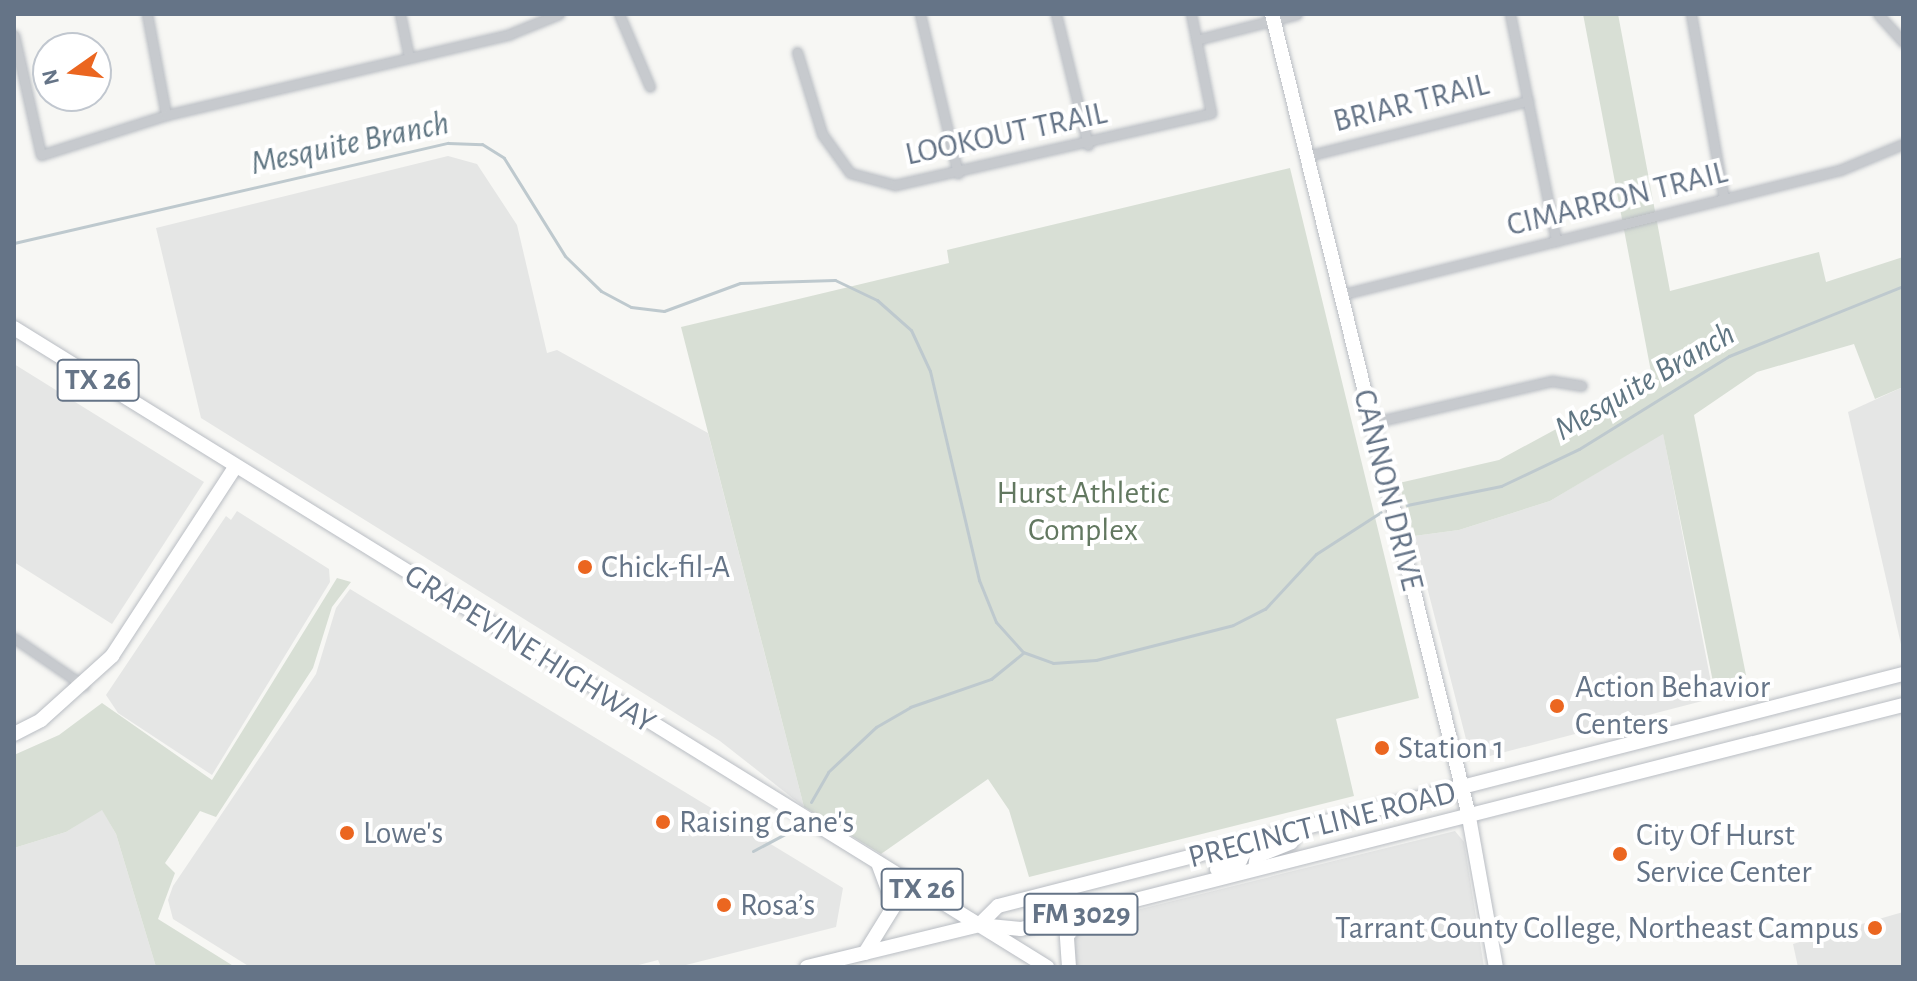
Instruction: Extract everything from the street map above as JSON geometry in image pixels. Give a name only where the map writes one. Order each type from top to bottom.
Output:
[{"type":"main road","name":"CANNON DRIVE","points":[[1273,17],[1468,812],[1496,967]]},
{"type":"main road","name":"GRAPEVINE HIGHWAY","points":[[14,328],[1047,967]]},
{"type":"main road","points":[[14,734],[84,686],[112,656],[235,467]]},
{"type":"main road","name":"PRECINCT LINE ROAD","points":[[979,925],[998,906],[1462,790],[1903,674]]},
{"type":"main road","name":"PRECINCT LINE ROAD","points":[[807,967],[979,925],[1021,929],[1468,812],[1903,705]]},
{"type":"main road","points":[[1738,718],[1745,746]]},
{"type":"main road","points":[[1255,868],[1257,856],[1291,842],[1297,832]]},
{"type":"main road","points":[[1182,888],[1234,864],[1249,844]]},
{"type":"main road","points":[[865,953],[894,906],[878,862]]},
{"type":"main road","points":[[1069,967],[1067,936],[1085,913]]},
{"type":"street","points":[[147,14],[166,115]]},
{"type":"street","points":[[400,14],[409,57]]},
{"type":"street","points":[[14,35],[41,155],[166,115],[510,34],[559,14]]},
{"type":"street","points":[[619,14],[650,87]]},
{"type":"street","points":[[920,14],[958,174]]},
{"type":"street","points":[[1056,14],[1088,145]]},
{"type":"street","points":[[1191,14],[1196,40],[1273,17],[1297,14]]},
{"type":"street","points":[[1510,14],[1556,241]]},
{"type":"street","points":[[1691,14],[1724,199]]},
{"type":"street","points":[[1878,14],[1903,42]]},
{"type":"street","name":"LOOKOUT TRAIL","points":[[797,52],[822,134],[850,173],[895,185],[1088,145],[1211,113],[1196,40]]},
{"type":"street","name":"BRIAR TRAIL","points":[[1307,156],[1528,101]]},
{"type":"street","name":"CIMARRON TRAIL","points":[[1340,295],[1840,170],[1903,144]]},
{"type":"street","points":[[1371,423],[1552,381],[1582,386]]},
{"type":"street","points":[[14,638],[84,686]]},
{"type":"shaded area","points":[[448,156],[477,164],[517,225],[547,353],[557,350],[708,433],[804,807],[720,741],[201,418],[156,228]]},
{"type":"shaded area","points":[[14,364],[204,482],[112,624],[14,562]]},
{"type":"shaded area","points":[[1903,387],[1903,653],[1848,412]]},
{"type":"shaded area","points":[[1663,433],[1714,698],[1482,758],[1469,751],[1414,536],[1459,530],[1550,501]]},
{"type":"shaded area","points":[[237,511],[329,569],[330,582],[212,775],[118,713],[106,695],[226,516],[231,520]]},
{"type":"shaded area","points":[[350,589],[843,888],[836,927],[678,967],[661,967],[658,960],[631,967],[250,967],[173,919],[168,900],[173,886],[316,674],[336,608]]},
{"type":"shaded area","points":[[102,809],[116,834],[156,967],[14,967],[14,848],[66,832]]},
{"type":"shaded area","points":[[1455,831],[1464,842],[1484,967],[1076,967],[1071,944],[1088,922]]},
{"type":"shaded area","name":"Tarrant County College, Northeast Campus","points":[[1903,912],[1903,967],[1798,967],[1793,944]]},
{"type":"green space","points":[[1583,14],[1618,14],[1670,291],[1819,252],[1826,282],[1903,257],[1903,387],[1875,399],[1854,344],[1757,372],[1694,415],[1746,675],[1713,682],[1663,434],[1550,501],[1459,530],[1414,536],[1399,483],[1499,460],[1652,377]]},
{"type":"green space","name":"Hurst Athletic Complex","points":[[1290,168],[1419,698],[1336,719],[1354,796],[1029,877],[1009,810],[988,779],[881,854],[804,807],[681,327],[949,263],[947,250]]},
{"type":"green space","points":[[337,578],[351,582],[332,607],[313,668],[216,817],[200,811],[165,863],[175,873],[158,919],[235,967],[156,967],[116,834],[102,810],[66,832],[14,848],[14,755],[59,735],[102,703],[212,780]]},
{"type":"waterway","name":"Mesquite Branch","points":[[14,243],[448,143],[482,144],[504,158],[565,256],[601,291],[631,307],[664,311],[740,283],[835,280],[877,300],[911,330],[930,371],[979,580],[996,622],[1023,652],[1053,663],[1096,660],[1233,625],[1265,609],[1316,554],[1381,512]]},
{"type":"waterway","name":"Mesquite Branch","points":[[1407,505],[1501,486],[1579,449],[1729,356],[1903,286]]},
{"type":"waterway","points":[[811,802],[828,772],[876,727],[910,707],[991,679],[1023,653]]},
{"type":"waterway","points":[[753,851],[785,834]]},
{"type":"place","name":"Chick-fil-A","points":[[585,567]]},
{"type":"place","name":"Action Behavior Centers","points":[[1557,706]]},
{"type":"place","name":"Station 1","points":[[1382,748]]},
{"type":"place","name":"Raising Cane's","points":[[663,822]]},
{"type":"place","name":"Lowe's","points":[[347,833]]},
{"type":"place","name":"City Of Hurst Service Center","points":[[1620,854]]},
{"type":"place","name":"Rosa’s","points":[[724,905]]},
{"type":"place","name":"Tarrant County College, Northeast Campus","points":[[1875,928]]}]
